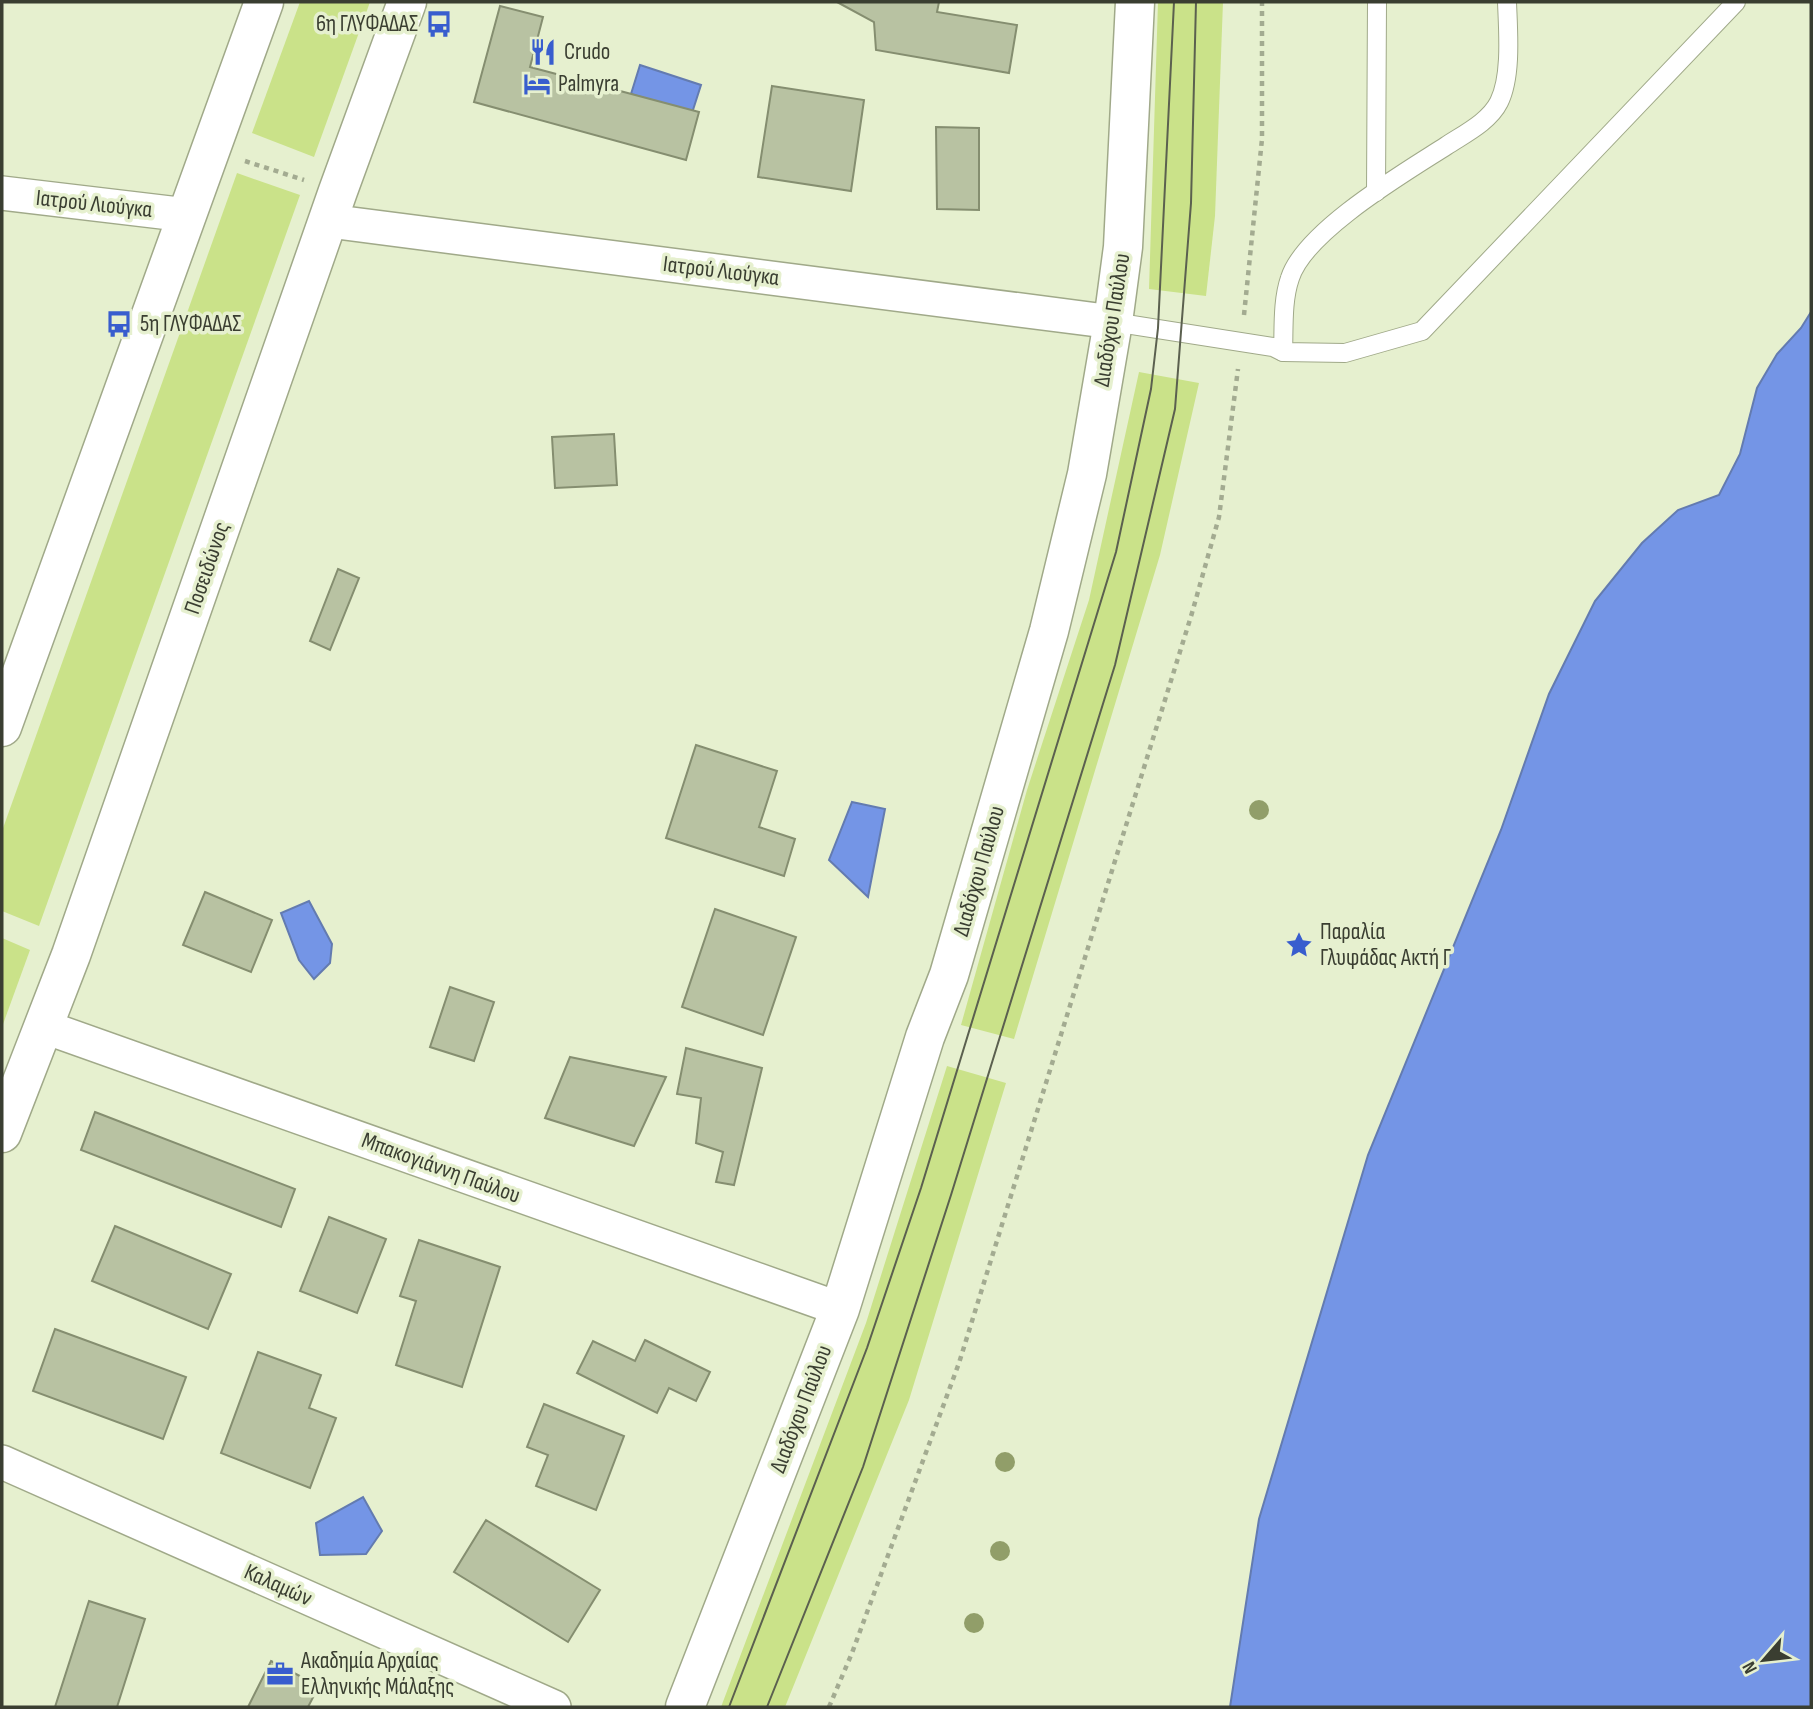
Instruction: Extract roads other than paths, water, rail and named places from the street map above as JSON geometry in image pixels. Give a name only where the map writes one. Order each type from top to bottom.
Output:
[{"type":"main road","points":[[2,727],[264,2]]},
{"type":"main road","name":"Ποσειδώνος","points":[[2,1133],[75,942],[407,2]]},
{"type":"main road","name":"Διαδόχου Παύλου","points":[[685,1707],[840,1309],[925,1037],[949,975],[1049,631],[1087,474],[1113,322],[1123,247],[1135,2]]},
{"type":"street","name":"Ιατρού Λιούγκα","points":[[2,193],[187,215]]},
{"type":"street","name":"Ιατρού Λιούγκα","points":[[333,206],[1113,322]]},
{"type":"street","name":"Μπακογιάννη Παύλου","points":[[42,1026],[840,1309]]},
{"type":"street","name":"Καλαμών","points":[[2,1462],[554,1707]]},
{"type":"lane","points":[[1376,192],[1377,2]]},
{"type":"lane","points":[[1283,352],[1289,279],[1298,260],[1314,241],[1376,192],[1471,130],[1487,117],[1499,102],[1508,46],[1507,2]]},
{"type":"lane","points":[[1113,322],[1241,341],[1273,347],[1283,352],[1345,353],[1422,331],[1735,2]]},
{"type":"water","points":[[640,65],[701,85],[692,113],[631,94]]},
{"type":"water","points":[[1811,312],[1811,1707],[1230,1707],[1259,1519],[1368,1155],[1501,830],[1549,694],[1595,601],[1642,543],[1678,510],[1719,495],[1740,454],[1757,388],[1777,354],[1801,328]]},
{"type":"water","points":[[852,802],[885,809],[868,897],[829,860]]},
{"type":"water","points":[[309,901],[332,944],[330,963],[314,979],[299,960],[281,913]]},
{"type":"water","points":[[363,1497],[382,1531],[366,1554],[320,1555],[316,1523]]},
{"type":"tram line","points":[[729,1707],[867,1348],[921,1188],[1116,552],[1151,389],[1158,328],[1174,2]]},
{"type":"tram line","points":[[767,1707],[863,1467],[951,1195],[1115,665],[1175,409],[1191,203],[1196,2]]},
{"type":"place","name":"6η ΓΛΥΦΑΔΑΣ","points":[[439,24]]},
{"type":"place","name":"Crudo","points":[[543,52]]},
{"type":"place","name":"Palmyra","points":[[537,84]]},
{"type":"place","name":"5η ΓΛΥΦΑΔΑΣ","points":[[119,324]]},
{"type":"place","name":"Παραλία Γλυφάδας Ακτή Γ","points":[[1299,945]]},
{"type":"place","name":"Ακαδημία Αρχαίας Ελληνικής Μάλαξης","points":[[280,1674]]}]
